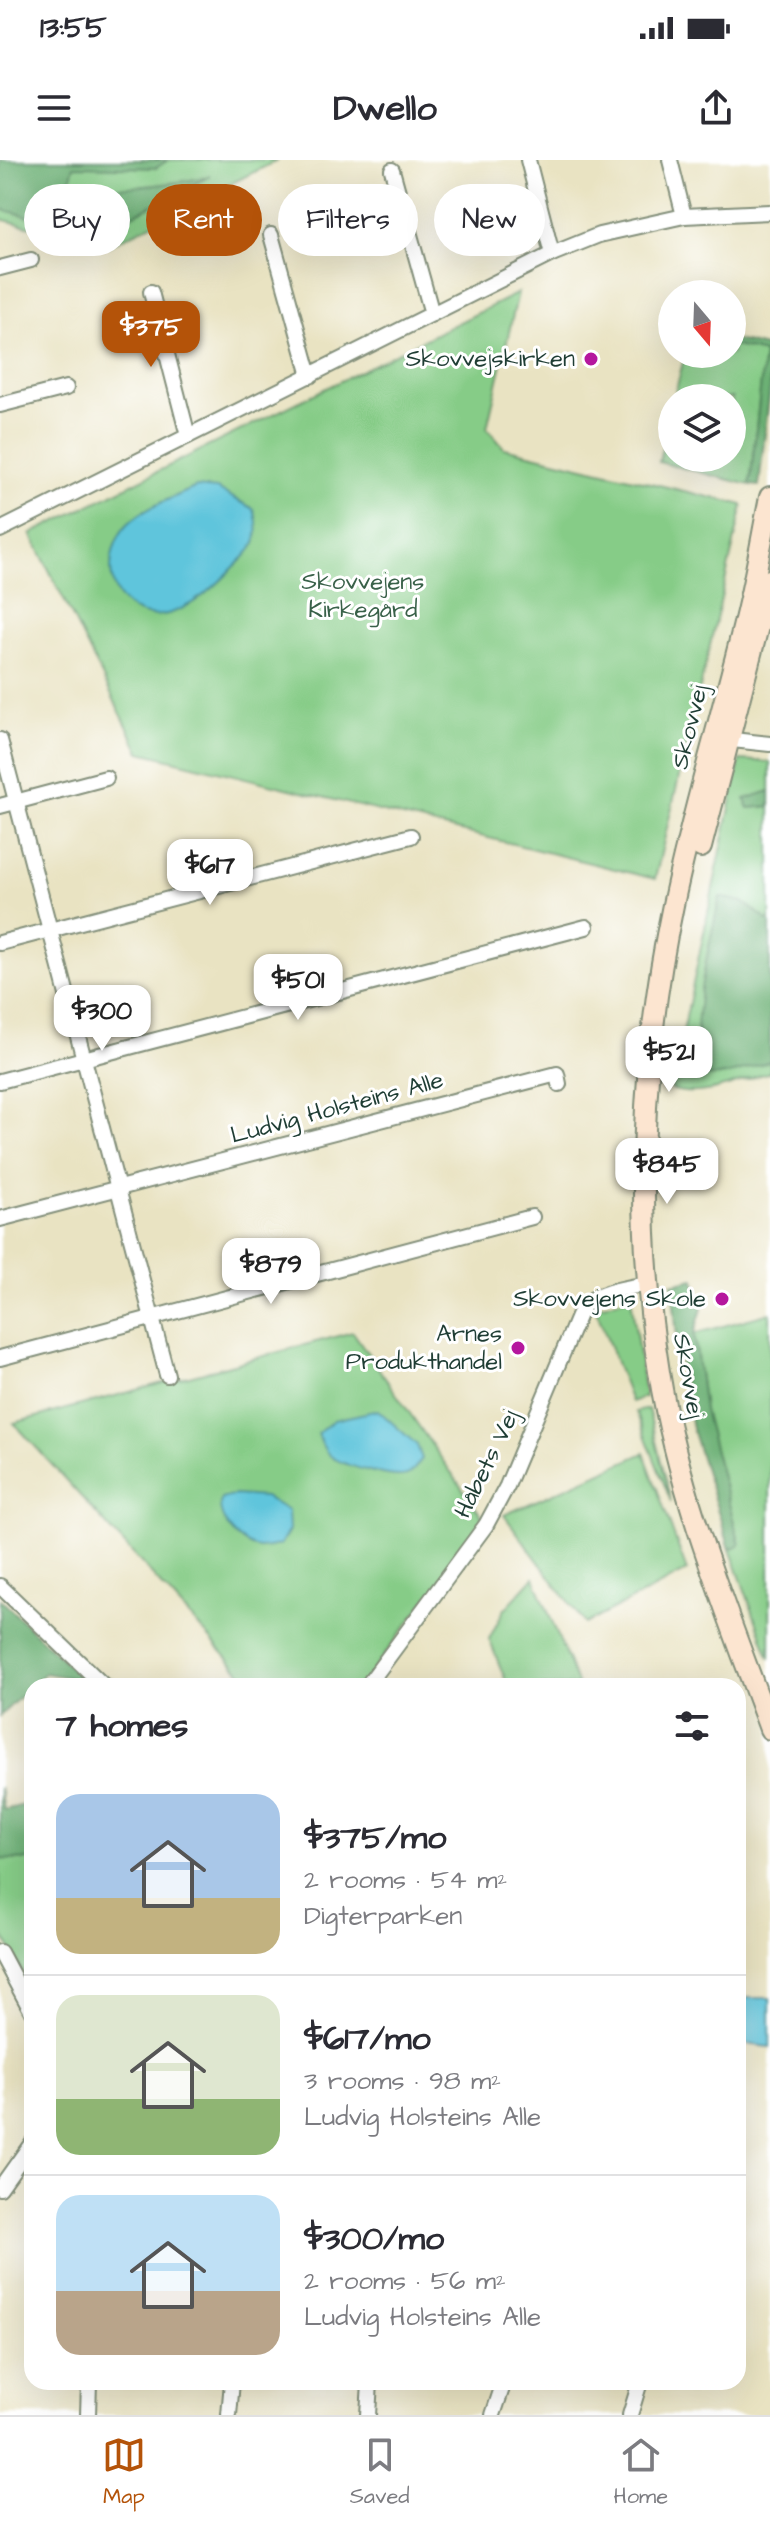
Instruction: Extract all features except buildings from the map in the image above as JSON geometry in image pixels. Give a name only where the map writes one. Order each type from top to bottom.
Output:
[{"type":"street","points":[[528,160],[552,254]]},
{"type":"street","points":[[670,160],[684,216]]},
{"type":"street","points":[[392,170],[432,314]]},
{"type":"street","points":[[0,530],[552,254],[599,235],[684,216],[770,212]]},
{"type":"street","points":[[271,235],[310,376]]},
{"type":"street","points":[[0,268],[31,260]]},
{"type":"street","points":[[151,292],[188,436]]},
{"type":"street","points":[[0,405],[66,388]]},
{"type":"street","name":"Skovvej","points":[[770,497],[722,739],[655,1017],[646,1105],[645,1198],[649,1284],[659,1372],[676,1458],[700,1537],[770,1729]]},
{"type":"street","name":"Skovvej","points":[[722,739],[770,580]]},
{"type":"street","points":[[722,739],[770,744]]},
{"type":"street","points":[[0,740],[167,1375]]},
{"type":"street","points":[[0,806],[106,778]]},
{"type":"street","points":[[0,943],[411,836]]},
{"type":"street","points":[[0,1081],[586,927]]},
{"type":"street","name":"Ludvig Holsteins Alle","points":[[0,1219],[557,1074],[559,1084]]},
{"type":"street","points":[[0,1358],[532,1217]]},
{"type":"street","name":"Håbets Vej","points":[[373,1678],[486,1525],[507,1486],[582,1307],[599,1296],[649,1284]]},
{"type":"street","points":[[0,1586],[96,1678]]},
{"type":"street","points":[[0,1952],[24,1997]]},
{"type":"street","points":[[0,2188],[24,2154]]},
{"type":"street","points":[[88,2415],[89,2390]]},
{"type":"street","points":[[229,2415],[231,2390]]},
{"type":"street","points":[[368,2415],[370,2390]]},
{"type":"street","points":[[493,2415],[501,2390]]},
{"type":"street","points":[[630,2415],[638,2390]]},
{"type":"green space","points":[[0,160],[278,160],[231,184],[146,184],[146,227],[130,235],[130,184],[24,184],[24,225],[0,219]]},
{"type":"green space","points":[[0,160],[168,160],[156,168],[74,166],[69,184],[24,184],[24,215],[0,209]]},
{"type":"green space","points":[[210,176],[194,184],[162,184],[174,183]]},
{"type":"green space","points":[[146,185],[146,208],[130,216],[130,187]]},
{"type":"green space","points":[[770,236],[770,388],[759,486],[750,485],[764,353],[746,348],[746,342],[769,348]]},
{"type":"green space","name":"Skovvejens Kirkegård","points":[[518,293],[487,428],[504,448],[743,505],[655,879],[140,752],[31,534]]},
{"type":"green space","points":[[746,348],[764,353],[750,485],[699,472],[746,472],[746,384],[678,384],[682,368],[746,368]]},
{"type":"green space","points":[[740,760],[770,762],[770,791],[746,799],[749,808],[770,806],[770,922],[742,902],[735,1073],[770,1061],[770,1072],[708,1091],[683,1092],[671,1089]]},
{"type":"green space","points":[[770,791],[770,806],[749,808],[745,799]]},
{"type":"green space","points":[[720,897],[743,902],[770,922],[770,1061],[725,1075],[707,1077],[698,1076],[697,1030],[705,964]]},
{"type":"green space","points":[[694,1279],[702,1309],[694,1334],[704,1410],[740,1545],[730,1549],[692,1429],[678,1348],[672,1284]]},
{"type":"green space","points":[[631,1297],[645,1397],[631,1402],[595,1307]]},
{"type":"green space","points":[[770,1313],[770,1659],[730,1549],[739,1545],[704,1410],[694,1334]]},
{"type":"green space","points":[[353,1332],[485,1521],[367,1678],[246,1678],[14,1423]]},
{"type":"green space","points":[[648,1409],[671,1502],[636,1412]]},
{"type":"green space","points":[[644,1453],[687,1571],[585,1624],[504,1515]]},
{"type":"green space","points":[[534,1577],[575,1678],[505,1678],[489,1639],[504,1610]]},
{"type":"green space","points":[[0,1599],[81,1678],[45,1673],[40,1678],[24,1678],[24,1693],[0,1716]]},
{"type":"green space","points":[[0,1787],[4,1810],[24,1805],[24,1860],[0,1859]]},
{"type":"green space","points":[[0,1859],[24,1860],[24,1975],[0,1929]]},
{"type":"water","points":[[196,487],[217,489],[254,509],[258,528],[255,542],[226,576],[192,603],[166,614],[153,616],[140,613],[127,606],[113,584],[112,556],[116,543],[122,531],[138,516]]},
{"type":"water","points":[[378,1410],[417,1445],[422,1459],[409,1474],[394,1476],[341,1462],[332,1457],[322,1444],[318,1433],[334,1420]]},
{"type":"water","points":[[235,1495],[265,1497],[288,1511],[289,1530],[280,1545],[261,1548],[237,1537],[225,1522],[220,1506],[221,1499]]},
{"type":"water","points":[[746,1998],[770,1998],[770,2047],[746,2044]]},
{"type":"place","name":"Skovvejskirken","points":[[591,359]]},
{"type":"place","name":"Skovvejens Skole","points":[[722,1299]]},
{"type":"place","name":"Arnes Produkthandel","points":[[518,1348]]}]
